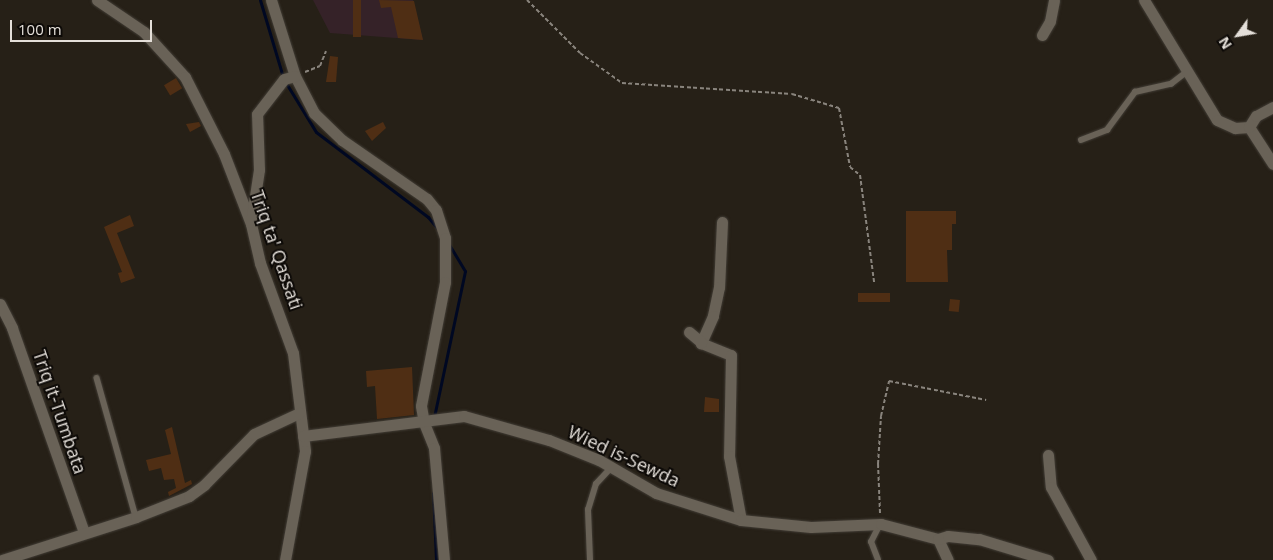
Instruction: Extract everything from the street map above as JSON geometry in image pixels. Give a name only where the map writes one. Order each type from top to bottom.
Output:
[{"type":"street","name":"Triq ta' Qassati","points":[[97,0],[144,32],[185,77],[224,154],[250,224],[260,263],[293,353],[305,451],[285,560]]},
{"type":"street","points":[[272,0],[304,97],[326,126],[418,191],[436,210],[445,238],[445,282],[421,406],[424,423],[434,448],[444,560]]},
{"type":"street","points":[[1042,35],[1050,20],[1054,0]]},
{"type":"street","points":[[1144,0],[1172,44],[1185,73],[1217,120],[1235,128],[1249,127]]},
{"type":"street","points":[[250,224],[259,170],[257,114],[284,79],[296,76]]},
{"type":"street","points":[[1249,127],[1256,116],[1273,108]]},
{"type":"street","points":[[1249,127],[1273,164]]},
{"type":"street","points":[[701,342],[713,316],[719,287],[722,222]]},
{"type":"street","name":"Triq it-Tumbata","points":[[0,304],[12,328],[84,533]]},
{"type":"street","points":[[689,332],[701,342],[731,355],[729,456],[736,479],[741,520]]},
{"type":"street","points":[[2,560],[136,517],[189,496],[204,486],[254,434],[273,422],[299,413]]},
{"type":"street","name":"Wied is-Sewda","points":[[303,436],[424,423],[436,417],[464,416],[549,440],[612,467],[656,493],[741,520],[774,526],[811,527],[881,524],[938,539],[948,536],[979,539],[1048,560]]},
{"type":"street","points":[[1048,455],[1051,487],[1091,560]]},
{"type":"street","points":[[938,539],[948,560]]},
{"type":"lane","points":[[1081,140],[1106,130],[1134,92],[1171,84],[1185,73]]},
{"type":"lane","points":[[97,378],[136,517]]},
{"type":"lane","points":[[590,560],[588,510],[596,484],[612,467]]},
{"type":"lane","points":[[878,560],[871,542],[881,524]]},
{"type":"path","points":[[527,0],[580,53],[622,83],[792,94],[839,108],[850,168],[860,175],[874,282]]},
{"type":"path","points":[[296,76],[320,66],[326,51]]},
{"type":"path","points":[[881,524],[878,464],[882,416],[889,381],[986,400]]},
{"type":"shaded area","points":[[313,0],[413,0],[423,40],[330,33]]},
{"type":"building","points":[[353,0],[361,0],[361,37],[353,37]]},
{"type":"building","points":[[379,0],[414,1],[423,40],[398,38],[391,7],[381,8]]},
{"type":"building","points":[[330,56],[338,57],[336,82],[326,82]]},
{"type":"building","points":[[176,78],[182,88],[170,95],[164,85]]},
{"type":"building","points":[[199,122],[201,126],[190,132],[186,124]]},
{"type":"building","points":[[383,122],[386,128],[372,141],[365,131]]},
{"type":"building","points":[[906,211],[956,211],[956,224],[952,224],[952,250],[947,250],[948,282],[906,282]]},
{"type":"building","points":[[130,215],[134,226],[117,233],[135,278],[121,283],[118,273],[122,272],[104,227]]},
{"type":"building","points":[[858,293],[890,293],[890,302],[858,302]]},
{"type":"building","points":[[950,299],[960,300],[959,312],[949,311]]},
{"type":"building","points":[[412,367],[414,415],[377,419],[375,386],[367,387],[366,371]]},
{"type":"building","points":[[705,397],[719,399],[719,412],[704,412]]},
{"type":"building","points":[[172,427],[185,483],[191,480],[192,484],[169,496],[168,492],[176,488],[174,479],[164,480],[161,468],[149,471],[146,460],[171,454],[165,430]]},
{"type":"waterway","points":[[260,0],[283,77]]},
{"type":"waterway","points":[[286,83],[316,132],[428,217],[438,229]]},
{"type":"waterway","points":[[434,417],[465,271],[449,244]]},
{"type":"waterway","points":[[433,493],[436,560]]}]
